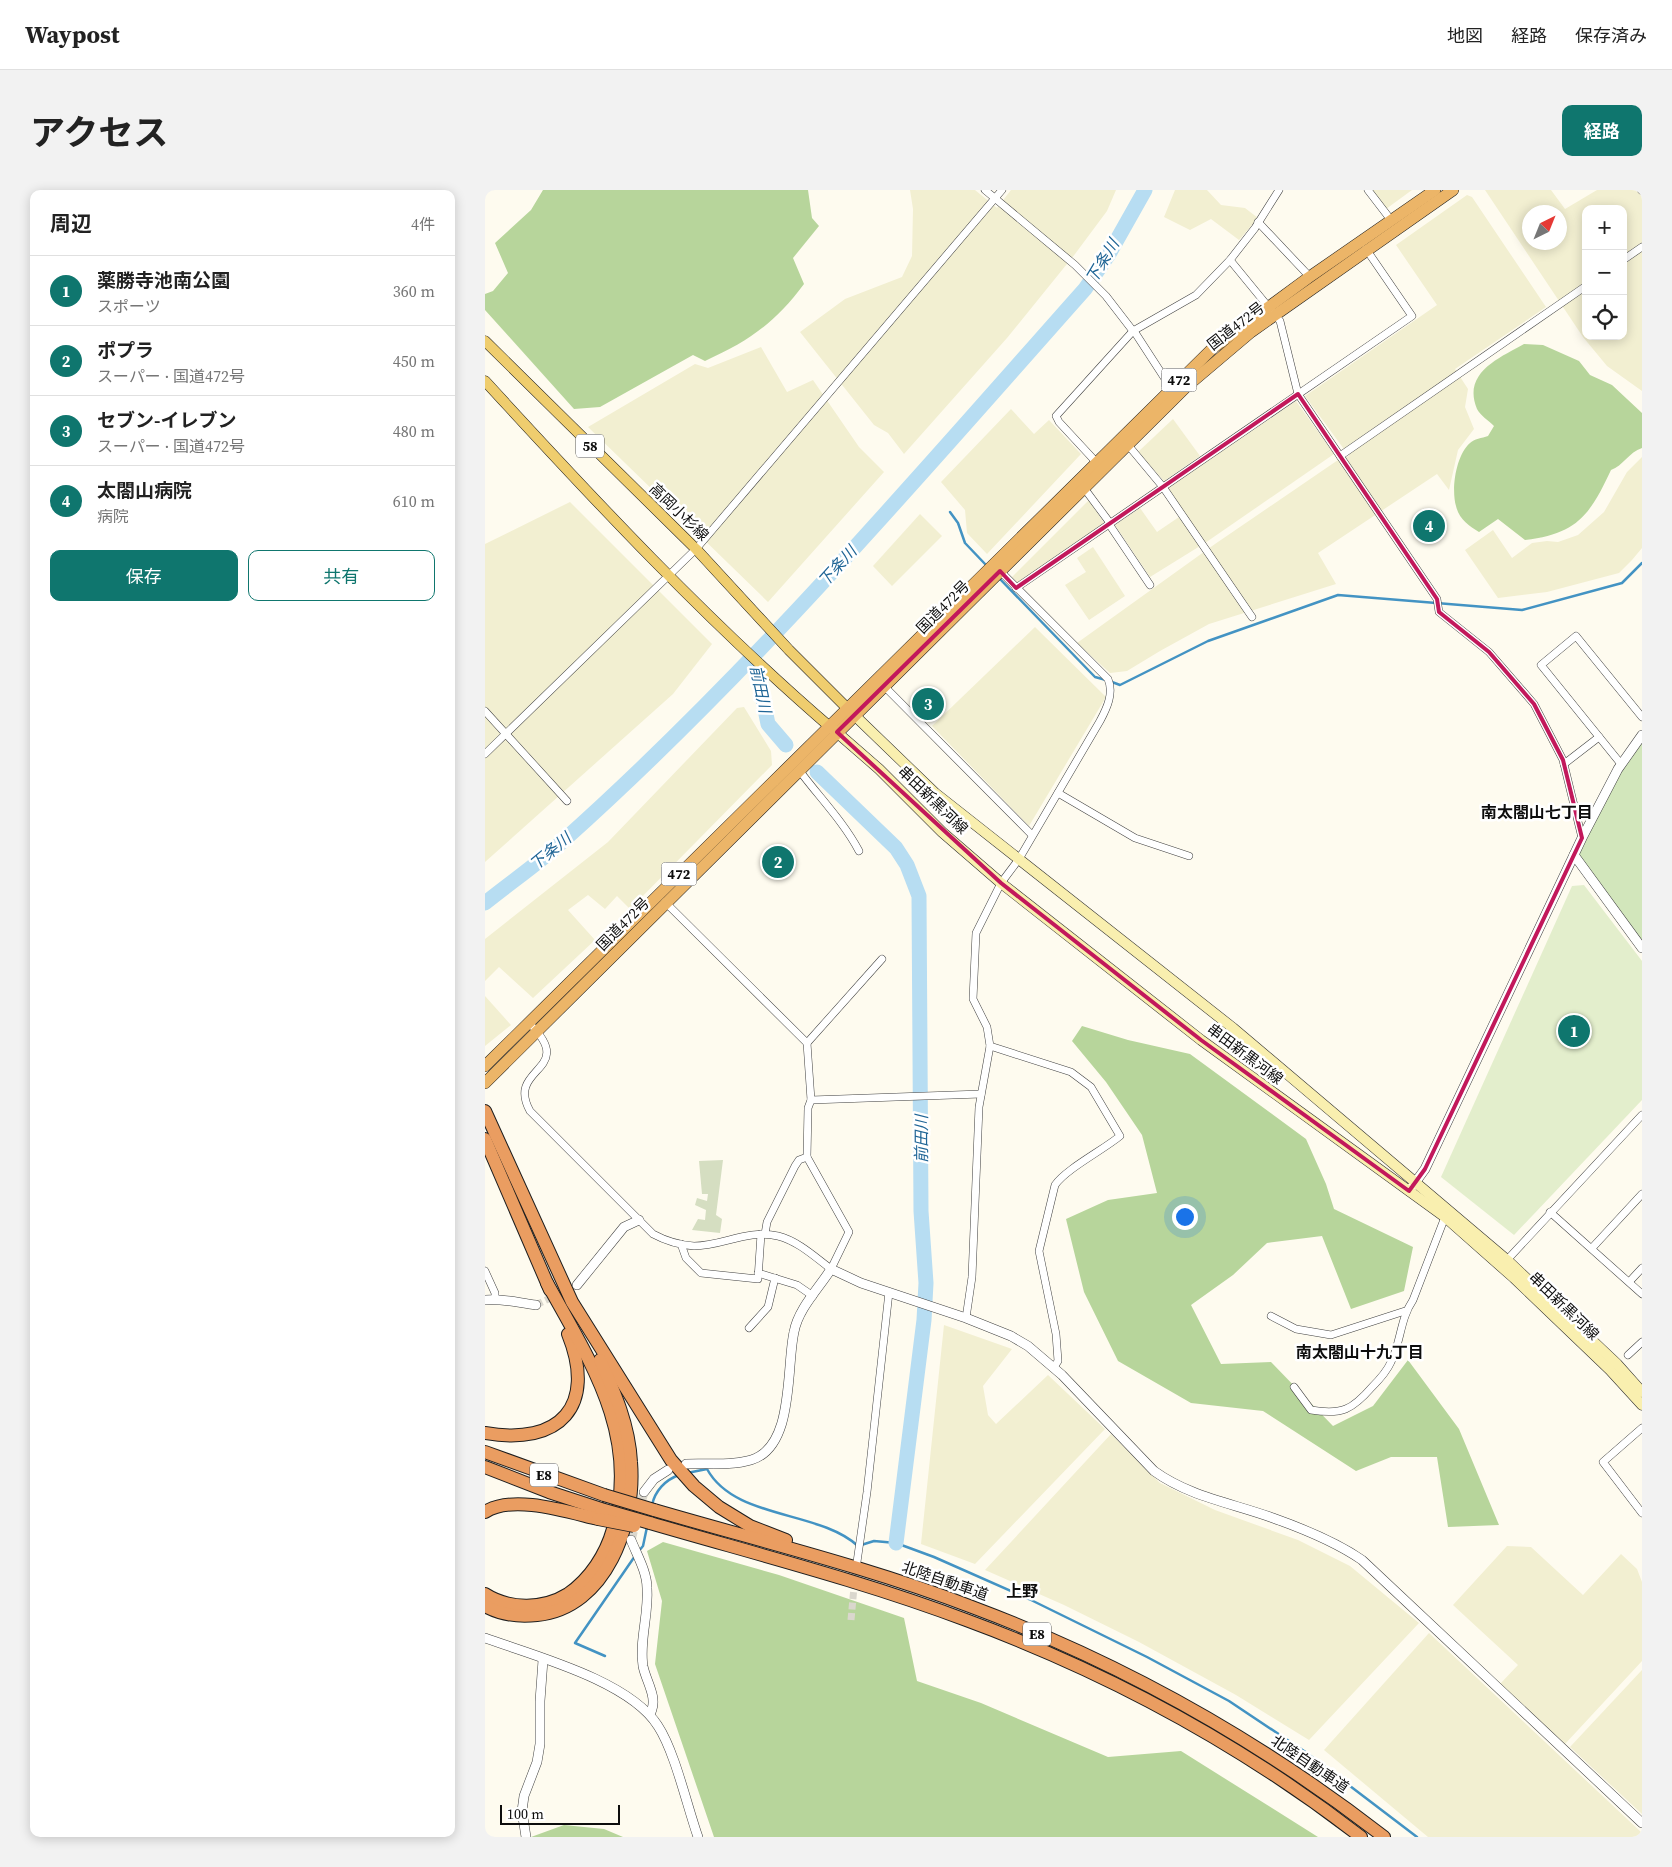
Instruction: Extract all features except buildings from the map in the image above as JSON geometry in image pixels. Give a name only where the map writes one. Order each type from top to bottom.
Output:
[{"type":"highway","name":"国道472号","points":[[852,712],[884,686],[1097,463],[1213,348],[1272,311],[1364,245],[1391,220],[1435,190]]},
{"type":"highway","name":"国道472号","points":[[485,1083],[533,1027],[997,568],[1084,488],[1219,358],[1310,277],[1453,190]]},
{"type":"highway","name":"国道472号","points":[[485,1066],[533,1027],[665,902],[799,770],[834,730]]},
{"type":"highway","points":[[485,1111],[611,1386],[625,1425],[631,1462],[631,1498],[623,1531],[604,1571],[595,1584],[572,1604],[552,1612],[530,1616],[503,1614],[485,1606]]},
{"type":"highway","points":[[485,1140],[547,1283],[575,1351],[579,1367],[579,1380],[573,1403],[559,1421],[538,1433],[513,1436],[485,1433]]},
{"type":"highway","points":[[485,1594],[498,1601],[523,1606],[561,1598],[583,1582],[599,1560],[612,1534],[618,1510],[622,1467],[617,1430],[612,1413],[582,1345],[547,1283]]},
{"type":"highway","points":[[572,1302],[671,1460],[694,1486],[719,1508],[773,1536],[938,1592],[972,1607]]},
{"type":"highway","name":"北陸自動車道","points":[[485,1452],[604,1495],[866,1571],[972,1607],[1112,1668],[1193,1710],[1283,1764],[1384,1837]]},
{"type":"highway","name":"E8","points":[[485,1467],[600,1514]]},
{"type":"highway","points":[[485,1512],[500,1506],[526,1505],[600,1514]]},
{"type":"highway","name":"北陸自動車道","points":[[600,1514],[725,1545],[916,1602],[967,1620],[1062,1659],[1149,1702],[1224,1745],[1289,1786],[1361,1837]]},
{"type":"main road","name":"高岡小杉線","points":[[485,341],[696,549],[789,650],[852,712]]},
{"type":"main road","name":"58","points":[[485,381],[671,576],[766,672],[834,730]]},
{"type":"main road","name":"串田新黒河線","points":[[852,712],[935,793],[1233,1028],[1513,1278],[1610,1370],[1642,1405]]},
{"type":"main road","name":"串田新黒河線","points":[[834,730],[879,770],[942,832],[1001,883],[1208,1045],[1412,1187],[1507,1260],[1617,1364],[1642,1392]]},
{"type":"street","points":[[985,190],[1075,264],[1106,296],[1133,331],[1171,388]]},
{"type":"street","points":[[485,754],[671,576],[696,549],[1001,190]]},
{"type":"street","points":[[1368,190],[1391,220]]},
{"type":"street","points":[[1097,463],[1059,422],[1056,416],[1133,331],[1196,295],[1230,260],[1258,222],[1276,191]]},
{"type":"street","points":[[1258,222],[1310,277]]},
{"type":"street","points":[[1016,588],[1412,316],[1364,245]]},
{"type":"street","points":[[1627,257],[1642,248]]},
{"type":"street","points":[[1230,260],[1280,321],[1298,394],[1437,600],[1439,612],[1489,652],[1533,704],[1564,764],[1582,838]]},
{"type":"street","points":[[1340,456],[1582,289]]},
{"type":"street","points":[[1127,445],[1163,486],[1253,617]]},
{"type":"street","points":[[1084,488],[1150,585]]},
{"type":"street","points":[[966,1318],[972,1276],[981,1094],[990,1046],[987,1027],[973,999],[976,933],[1001,883],[1019,859],[1107,708],[1110,684],[1108,679],[997,568]]},
{"type":"street","points":[[1621,764],[1541,665],[1576,636],[1642,717]]},
{"type":"street","points":[[884,686],[1032,836]]},
{"type":"street","points":[[485,711],[567,801]]},
{"type":"street","points":[[1412,1187],[1425,1169],[1582,838],[1621,764],[1642,735]]},
{"type":"street","points":[[1564,764],[1599,737]]},
{"type":"street","points":[[799,770],[821,799],[847,828],[859,851]]},
{"type":"street","points":[[1058,793],[1135,838],[1189,856]]},
{"type":"street","points":[[1574,855],[1642,948]]},
{"type":"street","points":[[665,902],[807,1043],[811,1100],[808,1108],[807,1157],[849,1232],[831,1269],[801,1314],[794,1330],[784,1420],[777,1438],[764,1452],[752,1460],[686,1464]]},
{"type":"street","points":[[807,1043],[882,959]]},
{"type":"street","points":[[533,1027],[547,1044],[547,1054],[526,1086],[524,1098],[526,1104],[536,1118],[653,1234],[681,1244],[696,1246],[741,1235],[763,1234],[780,1237],[797,1244],[831,1269],[889,1292],[966,1318],[1023,1343],[1055,1368],[1153,1471],[1169,1482],[1211,1499],[1273,1518],[1343,1547],[1363,1560],[1642,1823]]},
{"type":"street","points":[[990,1046],[1071,1072],[1091,1087],[1120,1136],[1105,1149],[1060,1178],[1055,1185],[1039,1251],[1056,1334],[1058,1360],[1055,1368]]},
{"type":"street","points":[[811,1100],[981,1094]]},
{"type":"street","points":[[1507,1260],[1642,1115]]},
{"type":"street","points":[[681,1244],[686,1258],[701,1273],[758,1279],[763,1234],[767,1222],[795,1166],[799,1160],[807,1157]]},
{"type":"street","points":[[1591,1248],[1642,1194]]},
{"type":"street","points":[[1550,1212],[1630,1281],[1642,1294]]},
{"type":"street","points":[[1294,1387],[1311,1410],[1329,1413],[1350,1408],[1359,1402],[1391,1362],[1405,1311],[1413,1300],[1445,1217]]},
{"type":"street","points":[[577,1285],[624,1227],[639,1220]]},
{"type":"street","points":[[1630,1281],[1642,1268]]},
{"type":"street","points":[[485,1271],[495,1292],[495,1299]]},
{"type":"street","points":[[758,1273],[797,1285],[813,1296]]},
{"type":"street","points":[[749,1328],[769,1307],[775,1278]]},
{"type":"street","points":[[857,1562],[867,1492],[889,1292]]},
{"type":"street","points":[[485,1300],[495,1299],[504,1302],[536,1304]]},
{"type":"street","points":[[1271,1316],[1296,1329],[1331,1335],[1405,1311]]},
{"type":"street","points":[[1627,1355],[1642,1342]]},
{"type":"street","points":[[1642,1428],[1603,1462],[1642,1513]]},
{"type":"street","points":[[644,1492],[654,1480],[668,1470]]},
{"type":"street","points":[[631,1540],[647,1587],[641,1656],[643,1669],[654,1699],[654,1707],[650,1714]]},
{"type":"street","points":[[485,1638],[609,1685],[639,1703],[650,1714],[666,1743],[698,1837]]},
{"type":"street","points":[[526,1837],[522,1812],[524,1796],[537,1762],[540,1744],[540,1701],[543,1660]]},
{"type":"highlighted area","points":[[1298,394],[1437,599],[1439,612],[1489,652],[1534,704],[1563,760],[1582,838],[1425,1169],[1409,1191],[1201,1040],[1001,883],[837,732],[1000,571],[1016,588]]},
{"type":"shaded area","points":[[910,190],[975,190],[997,208],[1011,190],[1116,190],[1107,211],[1075,254],[1007,338],[904,454],[888,433],[874,425],[800,332],[845,299],[902,277],[912,256],[913,209]]},
{"type":"shaded area","points":[[1175,190],[1207,190],[1221,205],[1245,208],[1258,218],[1239,240],[1211,219],[1190,230],[1164,217]]},
{"type":"shaded area","points":[[1373,190],[1412,190],[1386,209]]},
{"type":"shaded area","points":[[1485,190],[1551,190],[1562,205],[1522,205],[1522,246]]},
{"type":"shaded area","points":[[1597,190],[1642,190],[1642,391],[1607,366],[1585,340],[1627,340],[1627,205],[1582,205],[1582,336],[1525,250],[1567,250],[1567,208]]},
{"type":"shaded area","points":[[1467,195],[1472,197],[1546,307],[1455,369],[1468,389],[1465,407],[1474,429],[1458,450],[1449,490],[1437,474],[1318,553],[1336,584],[1209,624],[1127,671],[1110,673],[1077,643],[1215,544],[1338,460],[1349,456],[1305,396],[1437,305],[1396,245]]},
{"type":"shaded area","points":[[761,347],[787,392],[813,380],[859,447],[884,472],[768,602],[588,427],[695,364],[708,368]]},
{"type":"shaded area","points":[[1296,401],[1334,454],[1205,543],[1168,488]]},
{"type":"shaded area","points":[[1011,409],[1034,434],[1049,420],[1081,454],[987,554],[967,533],[965,510],[941,482]]},
{"type":"shaded area","points":[[1173,419],[1200,456],[1164,481],[1138,452]]},
{"type":"shaded area","points":[[1642,457],[1642,548],[1619,573],[1547,592],[1498,598],[1465,550],[1493,530],[1512,558],[1532,543],[1558,542],[1578,535],[1604,512],[1627,472]]},
{"type":"shaded area","points":[[1089,500],[1104,523],[1018,583],[1012,577]]},
{"type":"shaded area","points":[[570,502],[712,644],[673,694],[485,862],[485,544]]},
{"type":"shaded area","points":[[1140,508],[1157,532],[1179,517],[1200,546],[1150,577],[1115,525]]},
{"type":"shaded area","points":[[920,514],[942,536],[892,586],[873,566]]},
{"type":"shaded area","points":[[1093,547],[1125,596],[1089,620],[1065,585],[1086,572],[1077,558]]},
{"type":"shaded area","points":[[1035,627],[1106,697],[1029,826],[932,726]]},
{"type":"shaded area","points":[[744,707],[771,751],[772,765],[630,909],[617,896],[605,909],[588,895],[568,910],[595,940],[533,998],[499,967],[485,981],[485,939],[608,842],[737,708]]},
{"type":"shaded area","points":[[485,996],[511,1025],[485,1046]]},
{"type":"shaded area","points":[[944,1325],[1012,1349],[983,1386],[988,1415],[996,1424],[1048,1375],[1105,1429],[975,1564],[921,1544]]},
{"type":"shaded area","points":[[1111,1434],[1160,1483],[1215,1510],[1298,1540],[1350,1566],[1419,1623],[1309,1740],[1236,1695],[1139,1642],[1064,1605],[985,1570]]},
{"type":"shaded area","points":[[1507,1546],[1531,1547],[1583,1595],[1621,1554],[1637,1569],[1642,1582],[1642,1661],[1565,1744],[1500,1684],[1518,1665],[1453,1605]]},
{"type":"shaded area","points":[[1429,1633],[1642,1833],[1642,1837],[1428,1837],[1324,1750]]},
{"type":"shaded area","points":[[1642,1670],[1642,1814],[1570,1747]]},
{"type":"green space","points":[[543,190],[808,190],[812,218],[819,226],[793,258],[804,284],[782,310],[760,330],[735,346],[705,361],[693,355],[600,407],[574,409],[485,310],[485,294],[493,291],[508,273],[495,243],[531,210]]},
{"type":"green space","points":[[1524,344],[1543,345],[1579,361],[1590,375],[1612,385],[1642,413],[1642,448],[1611,470],[1596,499],[1580,520],[1557,533],[1525,540],[1498,519],[1479,532],[1465,522],[1457,511],[1454,491],[1458,464],[1465,448],[1474,440],[1488,436],[1494,426],[1477,409],[1474,396],[1479,376],[1494,361]]},
{"type":"green space","points":[[1642,738],[1642,948],[1574,856],[1617,772]]},
{"type":"green space","points":[[1584,885],[1642,961],[1642,1100],[1514,1235],[1441,1177],[1572,886]]},
{"type":"green space","points":[[1082,1026],[1128,1040],[1190,1054],[1306,1139],[1326,1184],[1334,1209],[1413,1247],[1404,1291],[1351,1309],[1322,1236],[1267,1243],[1233,1275],[1191,1305],[1221,1364],[1271,1362],[1333,1426],[1373,1406],[1408,1360],[1459,1429],[1499,1525],[1448,1527],[1437,1457],[1391,1457],[1356,1471],[1263,1411],[1191,1403],[1118,1361],[1084,1292],[1066,1219],[1108,1200],[1157,1193],[1142,1135],[1106,1082],[1072,1041]]},
{"type":"green space","points":[[723,1160],[716,1215],[722,1219],[720,1233],[692,1230],[698,1219],[705,1220],[706,1210],[695,1205],[697,1198],[707,1201],[708,1194],[702,1194],[699,1161]]},
{"type":"green space","points":[[663,1542],[779,1575],[904,1618],[917,1681],[981,1703],[1108,1757],[1181,1751],[1318,1837],[714,1837],[655,1664],[662,1601],[647,1551]]},
{"type":"green space","points":[[564,1825],[604,1829],[623,1837],[531,1837]]},
{"type":"waterway","name":"下条川","points":[[485,903],[554,849],[633,777],[701,710],[832,572],[1085,289],[1109,254],[1145,190]]},
{"type":"waterway","points":[[950,512],[958,523],[965,543],[986,565]]},
{"type":"waterway","points":[[1112,682],[1120,685],[1208,641],[1338,595],[1522,610],[1622,583],[1642,563]]},
{"type":"waterway","points":[[999,578],[1095,677],[1106,680]]},
{"type":"waterway","name":"前田川","points":[[754,656],[768,724],[786,745]]},
{"type":"waterway","name":"前田川","points":[[817,772],[896,848],[907,865],[919,896],[921,1211],[926,1283],[924,1320],[896,1543]]},
{"type":"waterway","points":[[687,1473],[707,1469],[720,1485],[737,1497],[757,1506],[822,1526],[841,1534],[858,1546],[874,1541],[896,1543],[934,1557],[1029,1599],[1147,1657],[1229,1701],[1304,1751],[1417,1837]]},
{"type":"waterway","points":[[652,1505],[661,1487],[679,1475]]},
{"type":"waterway","points":[[638,1552],[643,1546],[647,1527]]},
{"type":"waterway","points":[[605,1656],[575,1643],[635,1556]]},
{"type":"tunnel","points":[[536,1305],[577,1285]]},
{"type":"tunnel","points":[[631,1540],[644,1492]]},
{"type":"tunnel","points":[[851,1620],[856,1565]]},
{"type":"place","name":"太閤山病院","points":[[1429,526]]},
{"type":"place","name":"セブン-イレブン","points":[[928,704]]},
{"type":"place","name":"ポプラ","points":[[778,862]]},
{"type":"place","name":"薬勝寺池南公園","points":[[1574,1031]]},
{"type":"district","name":"南太閤山七丁目","points":[[1537,812]]},
{"type":"district","name":"南太閤山十九丁目","points":[[1360,1352]]},
{"type":"district","name":"上野","points":[[1022,1591]]}]
